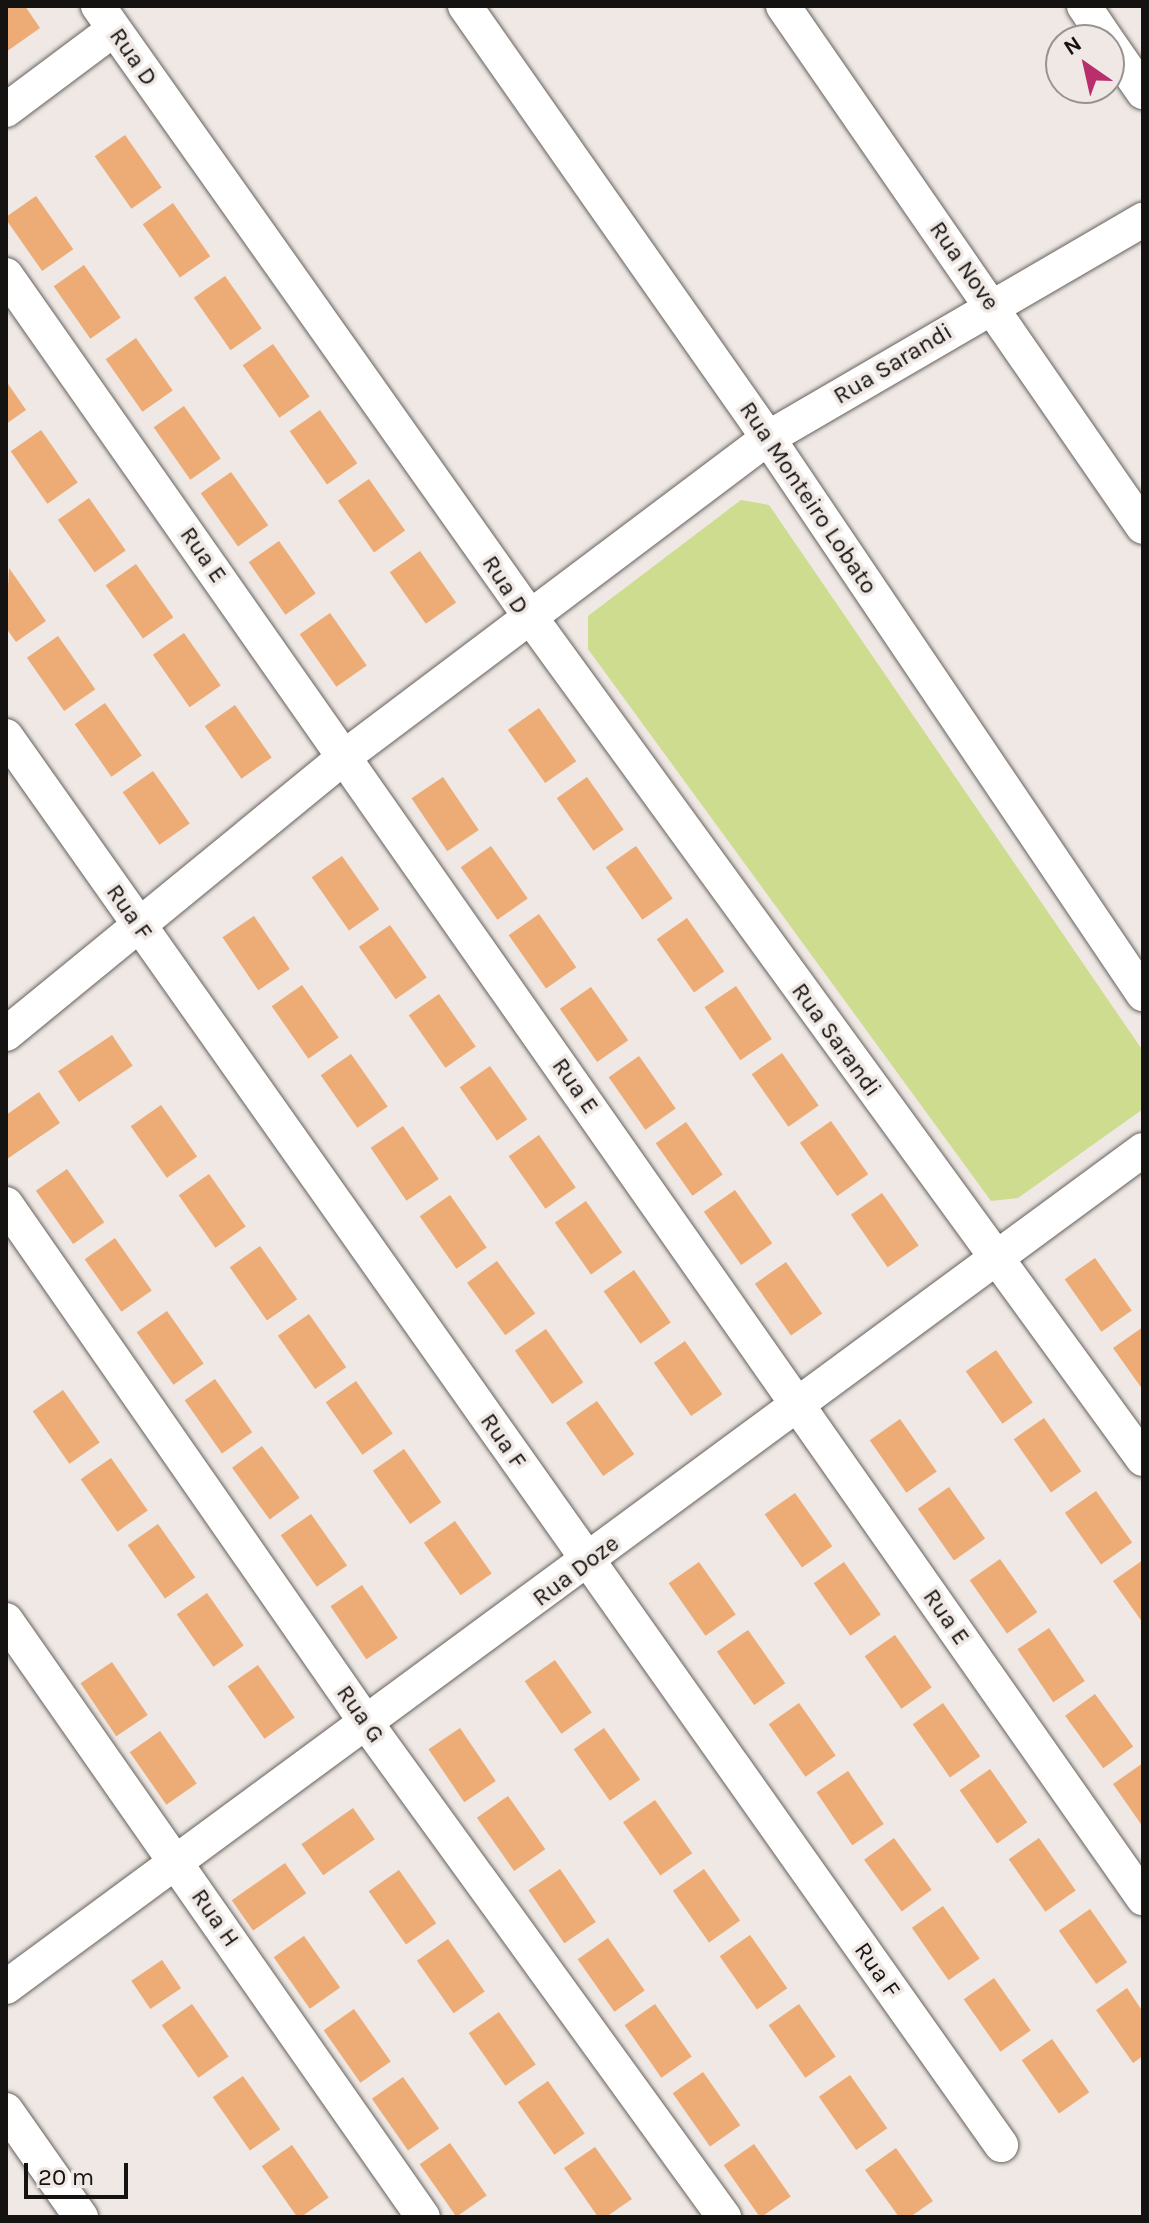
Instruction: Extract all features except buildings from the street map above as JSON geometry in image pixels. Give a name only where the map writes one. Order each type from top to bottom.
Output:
[{"type":"street","name":"Rua Monteiro Lobato","points":[[465,6],[768,438],[1143,994]]},
{"type":"street","name":"Rua Nove","points":[[783,6],[1143,527]]},
{"type":"street","points":[[1084,6],[1096,24]]},
{"type":"street","points":[[6,110],[105,18]]},
{"type":"street","name":"Rua D","points":[[6,1034],[344,757],[531,618],[105,18]]},
{"type":"street","points":[[1125,66],[1143,92]]},
{"type":"street","name":"Rua Sarandi","points":[[1143,220],[992,305],[768,438],[531,618],[1143,1459]]},
{"type":"street","name":"Rua E","points":[[6,275],[1143,1898]]},
{"type":"street","name":"Rua F","points":[[6,736],[1001,2145]]},
{"type":"street","name":"Rua Doze","points":[[6,1987],[588,1562],[994,1257],[1143,1150]]},
{"type":"street","name":"Rua G","points":[[6,1204],[367,1724],[724,2217]]},
{"type":"street","name":"Rua H","points":[[6,1620],[423,2217]]},
{"type":"street","points":[[6,2110],[81,2217]]},
{"type":"green space","points":[[741,500],[769,505],[1143,1051],[1143,1109],[1018,1198],[991,1201],[588,649],[588,616]]}]
